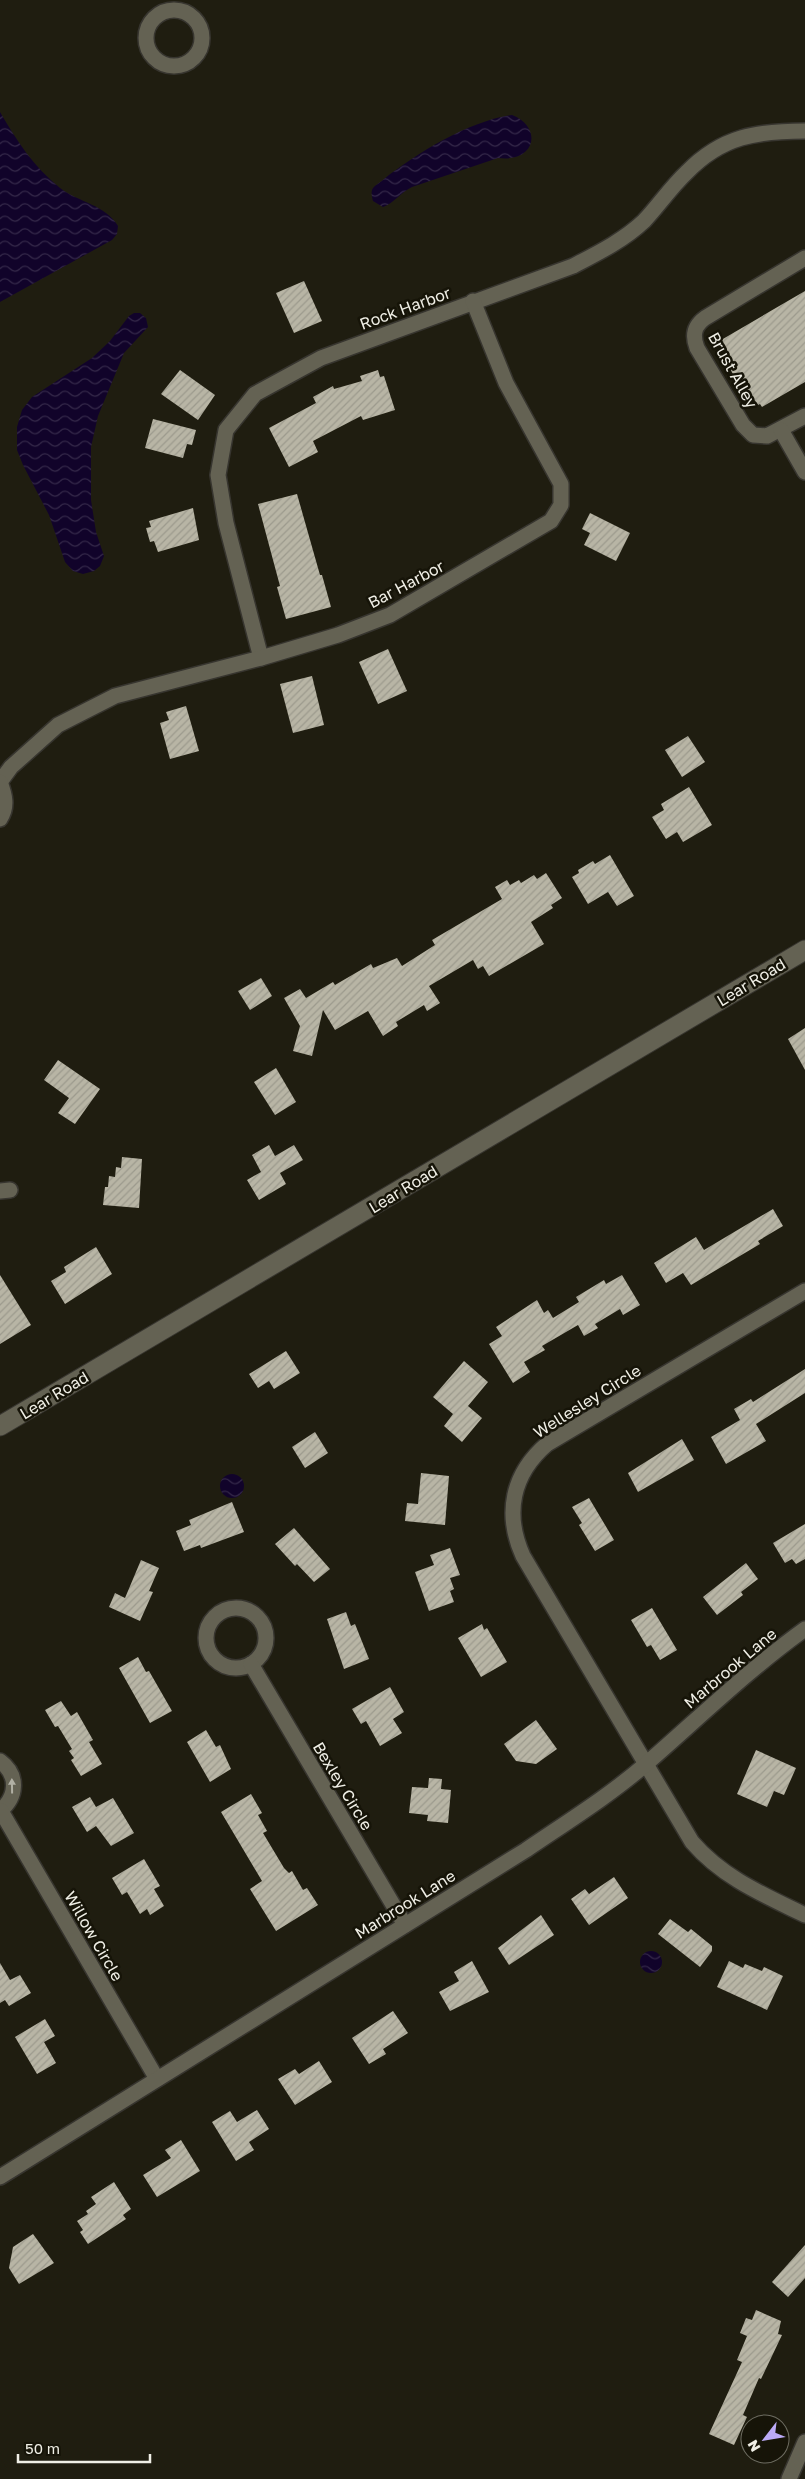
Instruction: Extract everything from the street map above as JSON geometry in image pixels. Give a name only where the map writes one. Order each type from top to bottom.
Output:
[{"type":"street","name":"Rock Harbor","points":[[261,658],[226,523],[218,475],[226,430],[254,394],[321,358],[473,301],[574,266],[622,238],[643,221],[691,168],[719,146],[738,137],[760,133],[805,131]]},
{"type":"street","name":"Brust Alley","points":[[781,430],[760,437],[747,430],[697,348],[693,334],[698,323],[705,318],[805,258]]},
{"type":"street","name":"Bar Harbor","points":[[0,782],[11,767],[58,725],[115,696],[338,636],[390,615],[551,521],[562,505],[561,484],[506,383],[473,301]]},
{"type":"street","points":[[805,416],[781,430],[805,472]]},
{"type":"street","points":[[0,782],[6,804],[0,819]]},
{"type":"street","name":"Lear Road","points":[[0,1426],[805,950]]},
{"type":"street","name":"Wellesley Circle","points":[[805,1290],[547,1444],[526,1465],[516,1484],[512,1506],[513,1529],[517,1543],[682,1827],[704,1855],[746,1886],[805,1915]]},
{"type":"street","points":[[237,1607],[248,1610],[257,1616],[264,1626],[266,1636],[265,1647],[259,1657],[251,1664],[240,1668],[229,1667],[218,1663],[210,1655],[206,1639],[209,1623],[216,1614],[226,1609],[237,1607]]},
{"type":"street","name":"Marbrook Lane","points":[[0,2177],[526,1850],[605,1796],[645,1764],[765,1658],[805,1629]]},
{"type":"street","name":"Bexley Circle","points":[[251,1664],[405,1925]]},
{"type":"street","name":"Willow Circle","points":[[0,1761],[12,1774],[14,1784],[13,1794],[8,1804],[0,1811],[157,2079]]},
{"type":"street","points":[[789,2479],[805,2442]]},
{"type":"water","points":[[0,112],[26,153],[50,180],[67,193],[99,208],[113,219],[118,226],[117,234],[112,240],[0,302]]},
{"type":"water","points":[[512,115],[522,120],[528,127],[531,135],[531,143],[521,155],[511,158],[498,158],[412,187],[383,207],[373,201],[372,190],[374,187],[428,149],[478,124]]},
{"type":"water","points":[[134,313],[140,313],[146,318],[148,327],[124,353],[98,416],[91,447],[91,500],[96,532],[104,556],[100,566],[94,571],[83,574],[73,571],[65,562],[49,515],[17,450],[17,427],[22,410],[32,397],[92,358],[110,341],[129,316]]},
{"type":"water","points":[[232,1474],[241,1477],[244,1486],[241,1495],[232,1498],[223,1495],[220,1486],[223,1477]]},
{"type":"water","points":[[651,1951],[659,1954],[662,1962],[659,1970],[651,1973],[643,1970],[640,1962],[643,1954]]},
{"type":"building","points":[[304,281],[322,321],[294,333],[276,293]]},
{"type":"building","points":[[805,291],[805,382],[762,407],[760,404],[758,405],[751,395],[746,398],[716,343]]},
{"type":"building","points":[[180,370],[215,395],[198,420],[161,394]]},
{"type":"building","points":[[378,370],[380,377],[384,376],[395,410],[363,420],[361,416],[313,441],[318,452],[289,467],[269,428],[316,403],[313,397],[333,386],[334,389],[362,381],[360,376]]},
{"type":"building","points":[[153,419],[196,430],[192,445],[187,444],[183,458],[145,448]]},
{"type":"building","points":[[297,494],[331,607],[286,619],[277,587],[280,586],[258,504]]},
{"type":"building","points":[[193,508],[199,540],[158,552],[154,541],[150,542],[146,528],[151,527],[149,521]]},
{"type":"building","points":[[590,513],[630,533],[616,561],[584,545],[590,533],[582,529]]},
{"type":"building","points":[[388,649],[407,691],[378,704],[359,662]]},
{"type":"building","points":[[312,676],[324,725],[293,733],[280,684]]},
{"type":"building","points":[[186,706],[199,751],[170,759],[160,723],[169,720],[166,712]]},
{"type":"building","points":[[688,736],[705,762],[682,777],[665,750]]},
{"type":"building","points":[[689,787],[712,825],[683,842],[677,832],[666,839],[652,817],[664,810],[661,804]]},
{"type":"building","points":[[610,855],[634,896],[617,906],[608,892],[588,904],[572,877],[579,873],[578,870],[593,861],[595,864]]},
{"type":"building","points":[[546,873],[562,898],[551,905],[553,908],[531,922],[544,944],[489,976],[483,966],[478,969],[473,960],[429,986],[440,1003],[427,1011],[424,1005],[396,1022],[398,1026],[383,1036],[368,1011],[335,1030],[323,1010],[312,1056],[293,1051],[300,1026],[284,998],[300,989],[306,998],[333,982],[335,985],[371,964],[373,968],[397,958],[402,966],[435,945],[432,940],[502,899],[495,887],[507,880],[510,885],[519,880],[521,883],[534,875],[537,879]]},
{"type":"building","points":[[261,978],[272,996],[250,1010],[238,991]]},
{"type":"building","points":[[805,1028],[805,1070],[788,1039]]},
{"type":"building","points":[[58,1060],[100,1089],[75,1124],[58,1113],[69,1098],[44,1080]]},
{"type":"building","points":[[276,1068],[296,1102],[275,1115],[254,1082]]},
{"type":"building","points":[[269,1145],[275,1156],[294,1145],[303,1160],[280,1173],[286,1184],[259,1200],[247,1180],[261,1172],[252,1155]]},
{"type":"building","points":[[122,1157],[142,1159],[139,1208],[103,1205],[105,1187],[108,1187],[109,1176],[115,1177],[116,1167],[121,1168]]},
{"type":"building","points":[[773,1209],[783,1226],[758,1241],[760,1244],[691,1285],[683,1273],[666,1283],[654,1263],[696,1237],[704,1250]]},
{"type":"building","points":[[96,1247],[112,1274],[65,1304],[51,1281],[66,1272],[64,1267]]},
{"type":"building","points":[[0,1275],[31,1325],[0,1344]]},
{"type":"building","points":[[622,1275],[640,1305],[623,1315],[620,1309],[595,1324],[598,1328],[584,1336],[578,1325],[542,1346],[545,1350],[524,1362],[530,1372],[513,1383],[489,1344],[502,1336],[496,1327],[537,1300],[544,1313],[548,1310],[553,1318],[579,1302],[576,1297],[604,1280],[606,1284]]},
{"type":"building","points":[[286,1351],[300,1373],[274,1389],[269,1381],[258,1388],[249,1374]]},
{"type":"building","points":[[464,1361],[488,1382],[468,1406],[482,1418],[462,1442],[444,1426],[453,1414],[433,1397]]},
{"type":"building","points":[[805,1369],[805,1393],[756,1424],[766,1441],[726,1464],[711,1437],[740,1420],[734,1409],[751,1399],[753,1402]]},
{"type":"building","points":[[315,1432],[328,1453],[305,1468],[292,1447]]},
{"type":"building","points":[[682,1439],[694,1460],[638,1492],[628,1473]]},
{"type":"building","points":[[421,1473],[449,1476],[445,1525],[405,1521],[407,1503],[418,1504]]},
{"type":"building","points":[[589,1498],[614,1540],[595,1551],[579,1525],[582,1523],[572,1507]]},
{"type":"building","points":[[232,1502],[244,1532],[201,1548],[200,1545],[184,1551],[176,1531],[191,1525],[189,1520]]},
{"type":"building","points":[[805,1524],[805,1559],[796,1564],[792,1559],[785,1563],[773,1543]]},
{"type":"building","points":[[294,1528],[330,1569],[314,1582],[297,1564],[295,1566],[275,1544]]},
{"type":"building","points":[[450,1548],[460,1575],[450,1578],[454,1589],[450,1591],[454,1602],[429,1611],[415,1572],[434,1565],[430,1555]]},
{"type":"building","points":[[141,1560],[159,1568],[149,1591],[153,1592],[140,1621],[109,1607],[115,1593],[125,1598]]},
{"type":"building","points":[[746,1563],[758,1579],[741,1592],[743,1595],[717,1615],[703,1597]]},
{"type":"building","points":[[652,1608],[677,1650],[660,1660],[651,1645],[647,1647],[631,1620]]},
{"type":"building","points":[[346,1612],[351,1626],[355,1624],[369,1659],[344,1669],[327,1619]]},
{"type":"building","points":[[482,1624],[484,1630],[487,1628],[507,1662],[481,1677],[458,1638]]},
{"type":"building","points":[[138,1657],[146,1672],[149,1671],[172,1711],[150,1723],[119,1668]]},
{"type":"building","points":[[390,1687],[404,1712],[393,1719],[402,1733],[380,1746],[366,1721],[361,1724],[352,1709]]},
{"type":"building","points":[[61,1701],[71,1716],[77,1712],[93,1740],[89,1742],[102,1764],[81,1776],[71,1760],[74,1758],[69,1751],[72,1749],[58,1726],[55,1727],[45,1710]]},
{"type":"building","points":[[536,1720],[557,1749],[536,1764],[516,1761],[504,1744]]},
{"type":"building","points":[[206,1730],[216,1747],[220,1745],[231,1769],[210,1782],[187,1742]]},
{"type":"building","points":[[756,1750],[796,1768],[784,1795],[774,1791],[767,1807],[737,1794]]},
{"type":"building","points":[[429,1778],[442,1779],[441,1789],[451,1790],[448,1823],[427,1821],[428,1815],[409,1813],[412,1787],[428,1788]]},
{"type":"building","points":[[251,1794],[262,1813],[258,1815],[267,1831],[263,1833],[284,1868],[289,1873],[292,1871],[303,1890],[307,1888],[318,1905],[276,1931],[250,1889],[262,1881],[221,1812]]},
{"type":"building","points":[[90,1797],[96,1807],[113,1798],[134,1833],[111,1846],[96,1826],[87,1832],[72,1807]]},
{"type":"building","points":[[144,1859],[160,1886],[154,1889],[164,1906],[150,1915],[147,1909],[140,1914],[127,1892],[122,1895],[112,1878]]},
{"type":"building","points":[[614,1877],[628,1898],[589,1925],[571,1899],[585,1889],[589,1894]]},
{"type":"building","points":[[541,1915],[554,1935],[509,1965],[498,1948]]},
{"type":"building","points":[[670,1919],[688,1932],[691,1929],[712,1946],[712,1951],[700,1967],[658,1934]]},
{"type":"building","points":[[472,1961],[489,1992],[450,2011],[439,1992],[459,1981],[454,1972]]},
{"type":"building","points":[[729,1961],[743,1968],[745,1964],[762,1971],[764,1967],[783,1976],[767,2010],[717,1987]]},
{"type":"building","points":[[0,1963],[10,1980],[20,1975],[31,1993],[9,2006],[5,2000],[0,2003]]},
{"type":"building","points":[[393,2011],[408,2033],[383,2049],[386,2054],[369,2064],[352,2038]]},
{"type":"building","points":[[45,2019],[55,2036],[44,2042],[56,2063],[37,2074],[15,2037]]},
{"type":"building","points":[[319,2061],[332,2082],[295,2105],[278,2079],[295,2069],[299,2074]]},
{"type":"building","points":[[257,2110],[269,2129],[249,2142],[254,2150],[236,2161],[212,2122],[230,2111],[237,2122]]},
{"type":"building","points":[[181,2140],[200,2171],[157,2197],[143,2175],[171,2158],[165,2150]]},
{"type":"building","points":[[114,2182],[131,2209],[123,2215],[126,2219],[88,2244],[80,2232],[83,2230],[77,2221],[88,2214],[86,2211],[96,2204],[91,2197]]},
{"type":"building","points":[[33,2234],[54,2263],[19,2284],[9,2268],[13,2247]]},
{"type":"building","points":[[805,2245],[805,2278],[788,2297],[772,2282]]},
{"type":"building","points":[[756,2310],[781,2321],[778,2334],[782,2335],[761,2379],[759,2378],[743,2414],[740,2414],[740,2432],[734,2445],[709,2434],[742,2362],[737,2360],[747,2336],[740,2333],[746,2318],[752,2320]]}]
